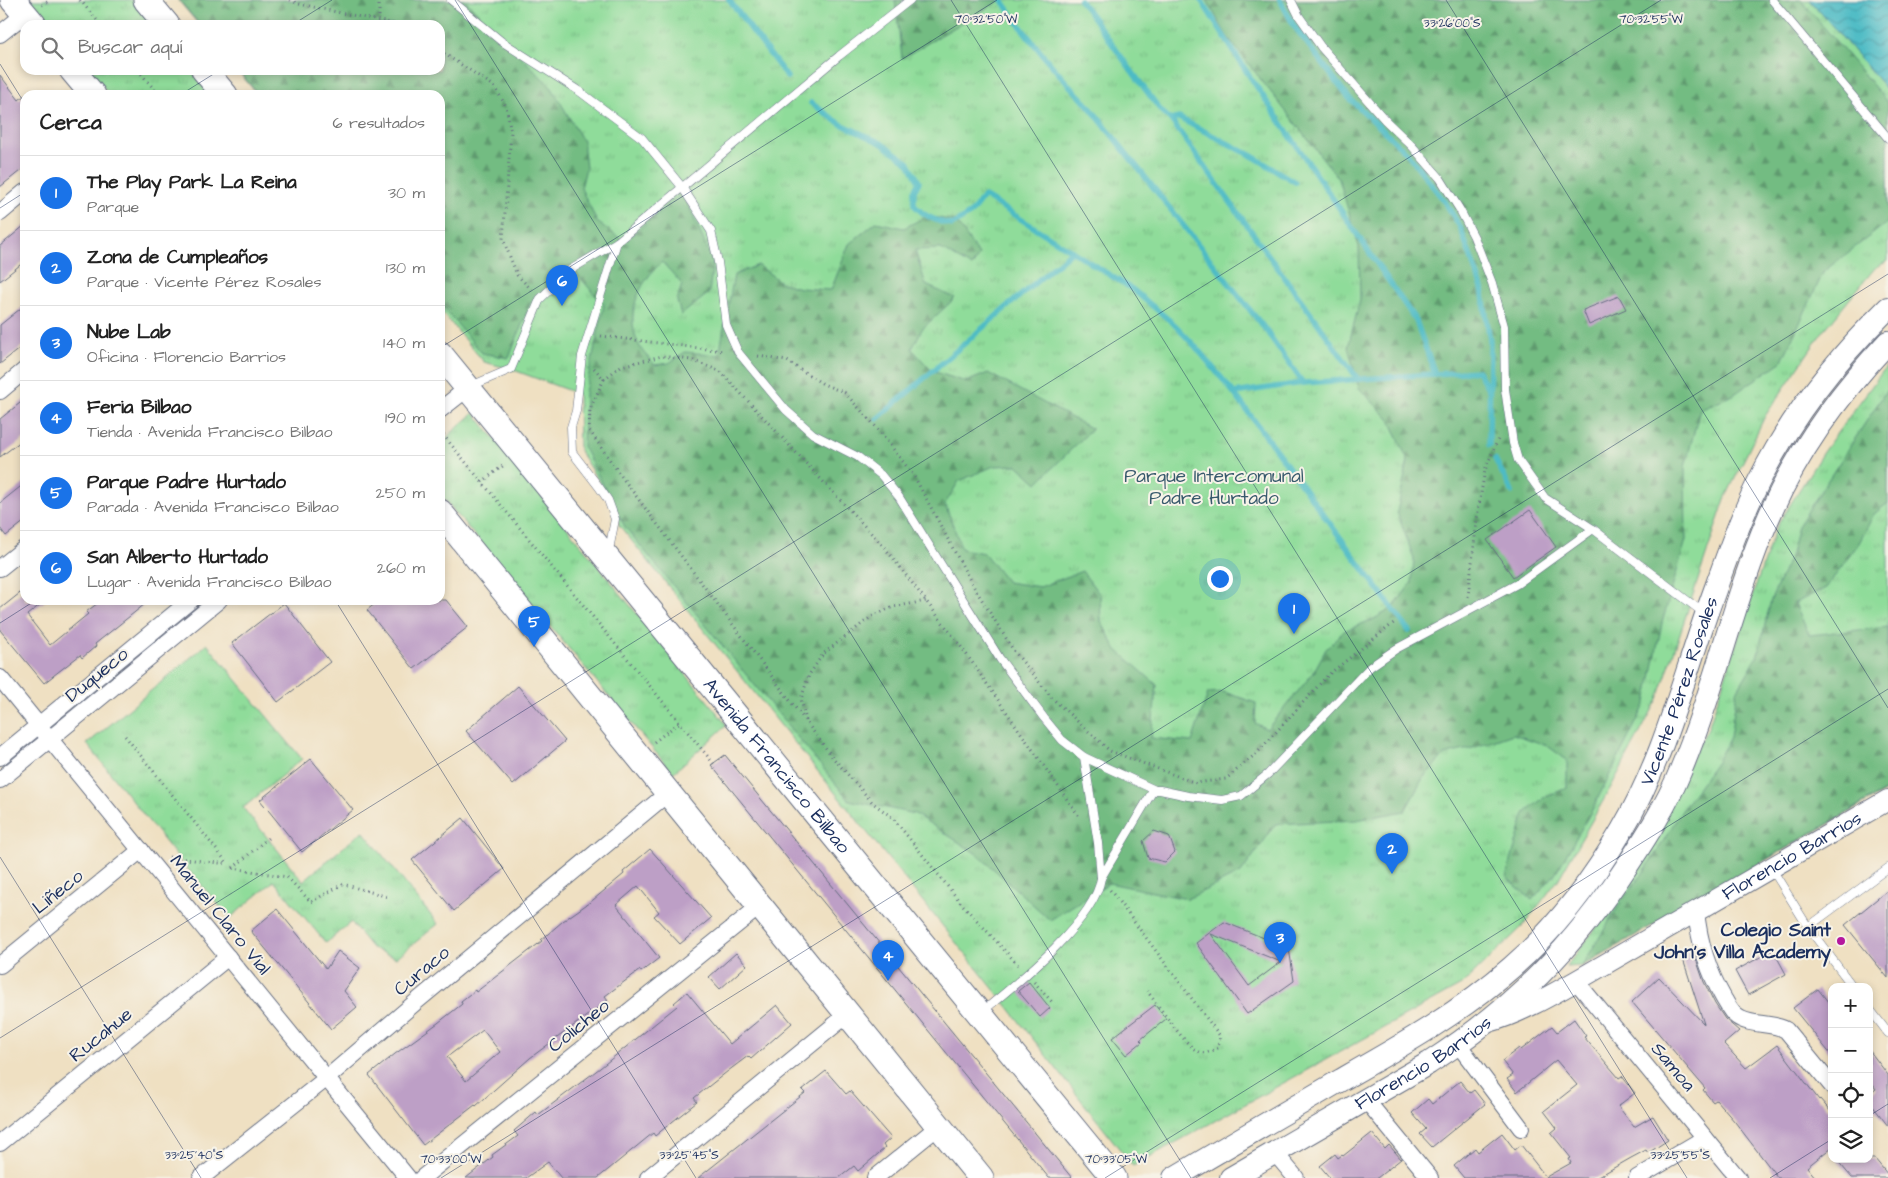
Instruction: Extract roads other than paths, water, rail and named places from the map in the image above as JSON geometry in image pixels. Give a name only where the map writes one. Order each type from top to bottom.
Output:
[{"type":"main road","points":[[146,0],[163,20]]},
{"type":"main road","points":[[76,75],[89,90]]},
{"type":"main road","points":[[208,75],[221,90]]},
{"type":"main road","name":"Vicente Pérez Rosales","points":[[1421,1034],[1465,1005],[1514,966],[1561,917],[1603,860],[1640,798],[1656,762],[1674,716],[1706,615],[1746,509],[1775,452],[1796,418],[1828,373],[1888,308]]},
{"type":"main road","name":"Vicente Pérez Rosales","points":[[1487,1023],[1532,983],[1565,948],[1604,899],[1657,820],[1671,793],[1689,749],[1754,555],[1784,484],[1820,426],[1843,394],[1888,342]]},
{"type":"main road","name":"Avenida Francisco Bilbao","points":[[445,360],[1114,1178]]},
{"type":"main road","points":[[445,518],[981,1178]]},
{"type":"main road","name":"Florencio Barrios","points":[[1231,1178],[1366,1100],[1458,1044],[1487,1023]]},
{"type":"main road","name":"Florencio Barrios","points":[[1174,1178],[1421,1034]]},
{"type":"street","points":[[0,34],[24,13]]},
{"type":"street","points":[[0,213],[20,196]]},
{"type":"street","points":[[0,391],[20,374]]},
{"type":"street","points":[[445,406],[468,388]]},
{"type":"street","points":[[0,568],[20,552]]},
{"type":"street","name":"Duqueco","points":[[0,757],[185,605]]},
{"type":"street","name":"Duqueco","points":[[0,780],[213,605]]},
{"type":"street","name":"Manuel Claro Vial","points":[[0,678],[408,1178]]},
{"type":"street","name":"Curaco","points":[[201,1178],[327,1078],[668,793]]},
{"type":"street","name":"Florencio Barrios","points":[[1487,1023],[1533,1005],[1888,800]]},
{"type":"street","name":"Liñeco","points":[[0,965],[141,850]]},
{"type":"street","name":"Colicheo","points":[[422,1178],[760,906]]},
{"type":"street","points":[[1696,911],[1704,955],[1714,981],[1732,1013],[1743,1020],[1777,1025],[1786,1030],[1828,1081]]},
{"type":"street","name":"Rucahue","points":[[0,1143],[228,957]]},
{"type":"street","name":"Samoa","points":[[1576,981],[1738,1178]]},
{"type":"street","points":[[648,1178],[848,1014]]},
{"type":"street","points":[[1458,1044],[1521,1128]]},
{"type":"street","points":[[1366,1100],[1430,1178]]},
{"type":"street","points":[[875,1178],[939,1126]]},
{"type":"street","points":[[1637,1178],[1705,1138]]},
{"type":"street","points":[[1275,1153],[1296,1178]]},
{"type":"lane","points":[[451,0],[501,42],[579,91],[642,138],[682,187],[711,231],[718,262],[726,325],[738,352],[786,410],[813,434],[858,457],[881,475],[909,512],[1000,659],[1062,740],[1084,756],[1156,790],[1222,800],[1241,796],[1268,774],[1370,667],[1396,649],[1517,584],[1593,528]]},
{"type":"lane","points":[[468,388],[511,369],[540,299],[570,270],[618,242],[839,56],[910,0]]},
{"type":"lane","points":[[1291,0],[1320,48],[1384,120],[1412,146],[1440,178],[1474,237],[1492,283],[1504,326],[1505,389],[1513,443],[1518,460],[1545,498],[1593,528],[1706,615]]},
{"type":"lane","points":[[1772,0],[1888,138]]},
{"type":"lane","points":[[607,557],[614,519],[608,500],[600,487],[572,452],[571,427],[576,411],[582,356],[618,242]]},
{"type":"lane","points":[[979,1014],[1026,974],[1069,932],[1099,888],[1098,843],[1084,756]]},
{"type":"lane","points":[[1100,878],[1151,794],[1156,790]]},
{"type":"lane","points":[[1771,867],[1808,927],[1850,983]]},
{"type":"lane","points":[[1808,927],[1888,868]]},
{"type":"lane","points":[[1873,1013],[1888,1033]]},
{"type":"water","points":[[1810,0],[1888,0],[1888,91]]},
{"type":"waterway","points":[[729,0],[787,77]]},
{"type":"waterway","points":[[1002,0],[1043,55],[1089,106],[1265,329],[1303,383]]},
{"type":"waterway","points":[[1080,0],[1161,111],[1171,120],[1179,118],[1254,157],[1295,182]]},
{"type":"waterway","points":[[1201,0],[1248,74],[1416,321],[1435,374]]},
{"type":"waterway","points":[[1280,0],[1294,26],[1348,97],[1407,153],[1445,202],[1460,227],[1482,288],[1490,341],[1489,445]]},
{"type":"waterway","points":[[811,103],[841,124],[881,143],[909,163],[919,182],[914,191],[914,205],[927,216],[952,225],[971,213],[984,196],[1132,289],[1174,324],[1234,393],[1409,631]]},
{"type":"waterway","points":[[1171,120],[1358,379]]},
{"type":"waterway","points":[[877,419],[1072,251]]},
{"type":"waterway","points":[[1234,393],[1303,383],[1478,371],[1489,390]]},
{"type":"waterway","points":[[1495,459],[1512,492]]},
{"type":"place","name":"San Alberto Hurtado","points":[[562,306]]},
{"type":"place","name":"The Play Park La Reina","points":[[1294,634]]},
{"type":"place","name":"Parque Padre Hurtado","points":[[534,647]]},
{"type":"place","name":"Zona de Cumpleaños","points":[[1392,874]]},
{"type":"place","name":"Colegio Saint John's Villa Academy","points":[[1841,941]]},
{"type":"place","name":"Nube Lab","points":[[1280,963]]},
{"type":"place","name":"Feria Bilbao","points":[[888,981]]},
{"type":"park label","name":"Parque Intercomunal Padre Hurtado","points":[[1214,487]]}]
